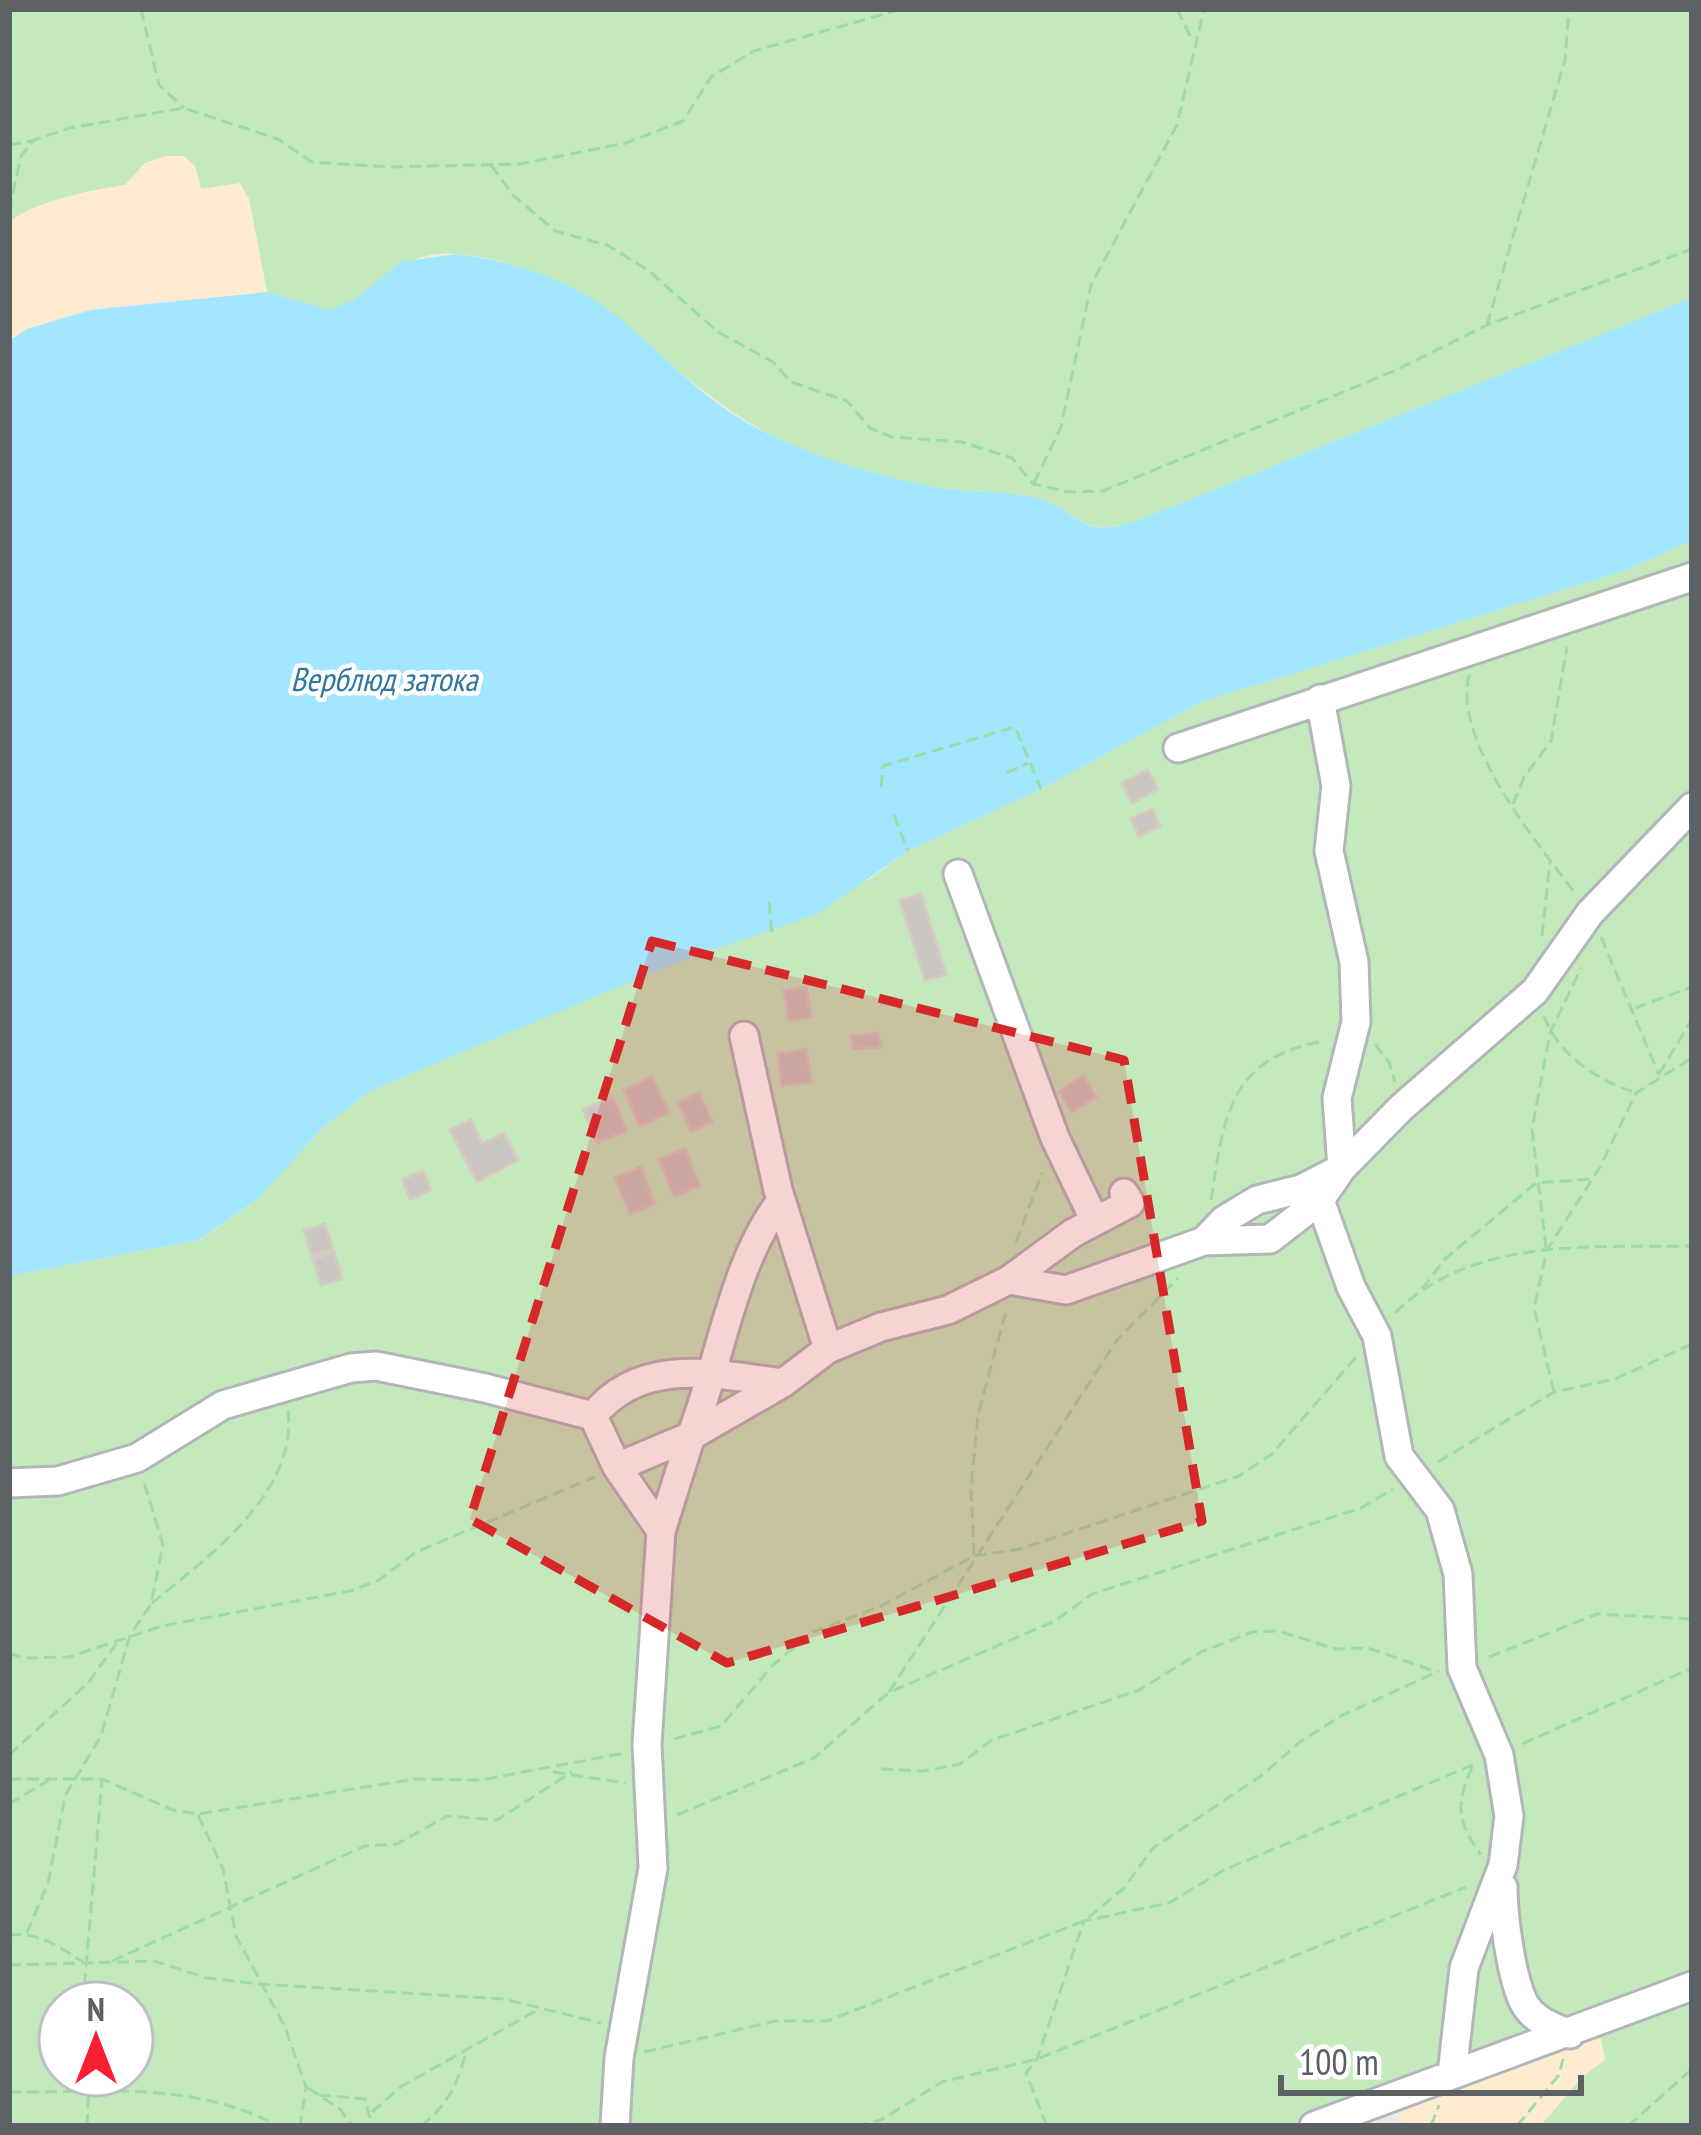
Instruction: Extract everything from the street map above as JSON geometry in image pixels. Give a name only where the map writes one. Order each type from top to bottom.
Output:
[{"type":"lane","points":[[1178,748],[1582,618],[1692,577]]},
{"type":"lane","points":[[1320,700],[1336,786],[1329,851],[1354,962],[1354,1029],[1337,1098],[1342,1168]]},
{"type":"lane","points":[[1009,1280],[1066,1290],[1204,1241],[1270,1239],[1320,1200],[1342,1168],[1402,1107],[1535,991],[1590,913],[1692,807]]},
{"type":"lane","points":[[958,874],[1084,1227],[1109,1275]]},
{"type":"lane","points":[[744,1036],[781,1201],[828,1349]]},
{"type":"lane","points":[[1204,1241],[1224,1220],[1257,1200],[1301,1189],[1342,1168]]},
{"type":"lane","points":[[617,1467],[691,1436],[783,1383],[828,1349],[881,1327],[948,1310],[1009,1280],[1084,1227],[1130,1203],[1124,1193]]},
{"type":"lane","points":[[1320,1200],[1351,1287],[1376,1336],[1399,1456],[1440,1510],[1458,1574],[1449,1670],[1509,1816],[1497,1874],[1464,1968],[1452,2074]]},
{"type":"lane","points":[[615,2126],[619,2058],[653,1868],[647,1744],[661,1531],[716,1374],[758,1230],[781,1201]]},
{"type":"lane","points":[[9,1483],[58,1481],[137,1457],[223,1405],[376,1366],[592,1416]]},
{"type":"lane","points":[[592,1416],[638,1378],[716,1374],[783,1383]]},
{"type":"lane","points":[[592,1416],[617,1467],[661,1531]]},
{"type":"lane","points":[[1497,1874],[1523,2001],[1540,2021],[1570,2034]]},
{"type":"lane","points":[[1314,2126],[1692,1986]]},
{"type":"path","points":[[141,9],[159,85],[184,108],[278,139],[312,162],[388,167],[520,164],[645,136],[683,121],[711,77],[754,51],[902,9]]},
{"type":"path","points":[[1178,9],[1193,44]]},
{"type":"path","points":[[1033,484],[1061,428],[1091,285],[1178,125],[1204,9]]},
{"type":"path","points":[[1487,325],[1564,60],[1569,9]]},
{"type":"path","points":[[9,145],[70,128],[184,108]]},
{"type":"path","points":[[9,211],[21,156],[34,140]]},
{"type":"path","points":[[491,165],[513,195],[555,231],[607,244],[648,270],[718,332],[773,362],[791,382],[847,401],[870,428],[892,437],[962,442],[1012,458],[1033,484],[1068,492],[1103,491],[1394,371],[1487,325],[1692,250]]},
{"type":"path","points":[[1512,806],[1524,777],[1551,742],[1563,659],[1582,618]]},
{"type":"path","points":[[1477,650],[1467,682],[1472,729],[1512,806],[1590,913],[1659,1075]]},
{"type":"path","points":[[881,787],[883,766],[1015,727],[1041,789]]},
{"type":"path","points":[[1006,773],[1029,762]]},
{"type":"path","points":[[894,815],[908,851]]},
{"type":"path","points":[[1540,952],[1550,860]]},
{"type":"path","points":[[769,902],[772,932]]},
{"type":"path","points":[[1554,1392],[1534,1308],[1546,1250],[1532,1129],[1550,1033],[1580,973],[1584,952]]},
{"type":"path","points":[[1634,1009],[1692,987]]},
{"type":"path","points":[[1535,991],[1550,1033],[1582,1066],[1636,1093]]},
{"type":"path","points":[[1659,1075],[1692,1019]]},
{"type":"path","points":[[1211,1201],[1230,1102],[1258,1064],[1354,1029],[1390,1062],[1402,1107]]},
{"type":"path","points":[[1546,1250],[1592,1179],[1636,1093],[1692,1058]]},
{"type":"path","points":[[974,1556],[971,1488],[978,1414],[1008,1303],[1011,1256],[1055,1138]]},
{"type":"path","points":[[9,1779],[102,1779],[173,1810],[198,1814],[415,1779],[481,1780],[593,1763],[721,1726],[773,1665],[813,1632],[900,1597],[974,1556],[1020,1549],[1239,1475],[1272,1454],[1445,1259],[1536,1184],[1592,1179]]},
{"type":"path","points":[[539,1771],[572,1772],[631,1785],[653,1816],[814,1758],[888,1693],[1117,1340],[1176,1281],[1204,1241]]},
{"type":"path","points":[[1421,1290],[1511,1253],[1692,1246]]},
{"type":"path","points":[[888,1693],[1055,1621],[1092,1594],[1360,1508],[1554,1392],[1615,1379],[1692,1344]]},
{"type":"path","points":[[27,1933],[48,1883],[65,1796],[100,1736],[130,1635],[151,1604],[221,1546],[266,1493],[291,1438],[285,1387]]},
{"type":"path","points":[[137,1457],[163,1545],[151,1604]]},
{"type":"path","points":[[9,1653],[23,1658],[69,1657],[130,1635],[350,1592],[379,1580],[416,1552],[617,1467]]},
{"type":"path","points":[[1047,2126],[1026,2085],[1026,2073],[1037,2059],[1084,1922],[1124,1888],[1153,1848],[1341,1716],[1449,1670],[1597,1614],[1692,1619]]},
{"type":"path","points":[[881,1768],[924,1771],[960,1764],[992,1740],[1139,1690],[1202,1652],[1252,1632],[1278,1631],[1336,1649],[1368,1648],[1449,1670]]},
{"type":"path","points":[[9,1756],[88,1683],[120,1638]]},
{"type":"path","points":[[619,2058],[775,2021],[827,2021],[1084,1922],[1169,1904],[1224,1870],[1692,1668]]},
{"type":"path","points":[[856,2126],[880,2120],[942,2082],[1037,2059],[1328,1946],[1497,1874],[1459,1823],[1457,1804],[1486,1760]]},
{"type":"path","points":[[110,1962],[196,1919],[231,1911],[365,1846],[397,1844],[447,1816],[497,1820],[572,1772]]},
{"type":"path","points":[[84,1979],[99,1855],[102,1779]]},
{"type":"path","points":[[9,1804],[49,1780]]},
{"type":"path","points":[[198,1814],[224,1869],[231,1911],[259,1984],[285,2027],[306,2087],[300,2126]]},
{"type":"path","points":[[9,1935],[27,1933],[84,1963]]},
{"type":"path","points":[[9,1965],[154,1961],[207,1978],[259,1984],[504,1999],[624,2028]]},
{"type":"path","points":[[372,2112],[402,2086],[540,2008]]},
{"type":"path","points":[[1517,2126],[1559,2075],[1570,2034]]},
{"type":"path","points":[[421,2126],[442,2109],[456,2087],[467,2048]]},
{"type":"path","points":[[1628,2126],[1692,2069]]},
{"type":"path","points":[[306,2087],[352,2126]]},
{"type":"path","points":[[156,2089],[247,2109],[278,2126]]},
{"type":"path","points":[[319,2095],[352,2094],[365,2099],[372,2126]]},
{"type":"highlighted area","points":[[652,941],[1124,1060],[1202,1521],[727,1663],[470,1519]]},
{"type":"green space","points":[[9,9],[1692,9],[1692,298],[1141,519],[1091,526],[1032,497],[887,477],[785,442],[743,419],[592,304],[508,263],[459,254],[418,258],[348,304],[330,310],[267,292],[249,199],[222,187],[201,189],[195,166],[145,163],[126,185],[45,203],[9,224]]},
{"type":"green space","points":[[1692,540],[1692,1973],[1287,2126],[9,2126],[9,1276],[200,1240],[259,1198],[323,1127],[370,1091],[870,879],[908,851],[1041,789],[1201,702],[1624,571]]},
{"type":"green space","points":[[1692,1992],[1692,2126],[1540,2126],[1582,2077],[1605,2060],[1600,2033]]},
{"type":"sand","points":[[184,156],[195,166],[201,189],[240,183],[249,199],[267,292],[100,308],[37,326],[9,341],[9,224],[45,203],[125,185],[145,163]]},
{"type":"sand","points":[[1600,2033],[1605,2060],[1582,2077],[1540,2126],[1402,2126],[1397,2108]]},
{"type":"water","name":"Верблюд затока","points":[[457,254],[521,267],[581,292],[617,316],[715,401],[799,448],[899,479],[1032,497],[1103,528],[1141,519],[1692,298],[1692,540],[1624,571],[1201,702],[1041,789],[908,851],[817,914],[678,962],[370,1091],[323,1127],[259,1198],[199,1240],[9,1276],[9,341],[27,329],[91,310],[267,292],[330,310],[354,300],[401,262]]},
{"type":"building","points":[[1148,770],[1158,789],[1132,803],[1122,783]]},
{"type":"building","points":[[1152,809],[1160,826],[1139,836],[1131,819]]},
{"type":"building","points":[[921,894],[946,975],[925,980],[900,900]]},
{"type":"building","points":[[806,987],[811,1017],[789,1020],[784,991]]},
{"type":"building","points":[[878,1033],[881,1047],[853,1049],[852,1036]]},
{"type":"building","points":[[806,1049],[811,1082],[782,1086],[778,1054]]},
{"type":"building","points":[[1083,1076],[1096,1097],[1072,1112],[1059,1092]]},
{"type":"building","points":[[652,1077],[669,1113],[640,1126],[624,1090]]},
{"type":"building","points":[[699,1093],[712,1122],[691,1131],[678,1102]]},
{"type":"building","points":[[613,1097],[626,1131],[597,1143],[583,1109]]},
{"type":"building","points":[[471,1120],[482,1144],[504,1133],[518,1160],[477,1182],[450,1130]]},
{"type":"building","points":[[685,1149],[700,1186],[674,1196],[659,1159]]},
{"type":"building","points":[[641,1167],[655,1204],[630,1214],[615,1178]]},
{"type":"building","points":[[423,1171],[431,1190],[410,1199],[402,1179]]},
{"type":"building","points":[[325,1224],[333,1249],[312,1256],[304,1231]]},
{"type":"building","points":[[334,1252],[342,1279],[321,1285],[313,1259]]}]
